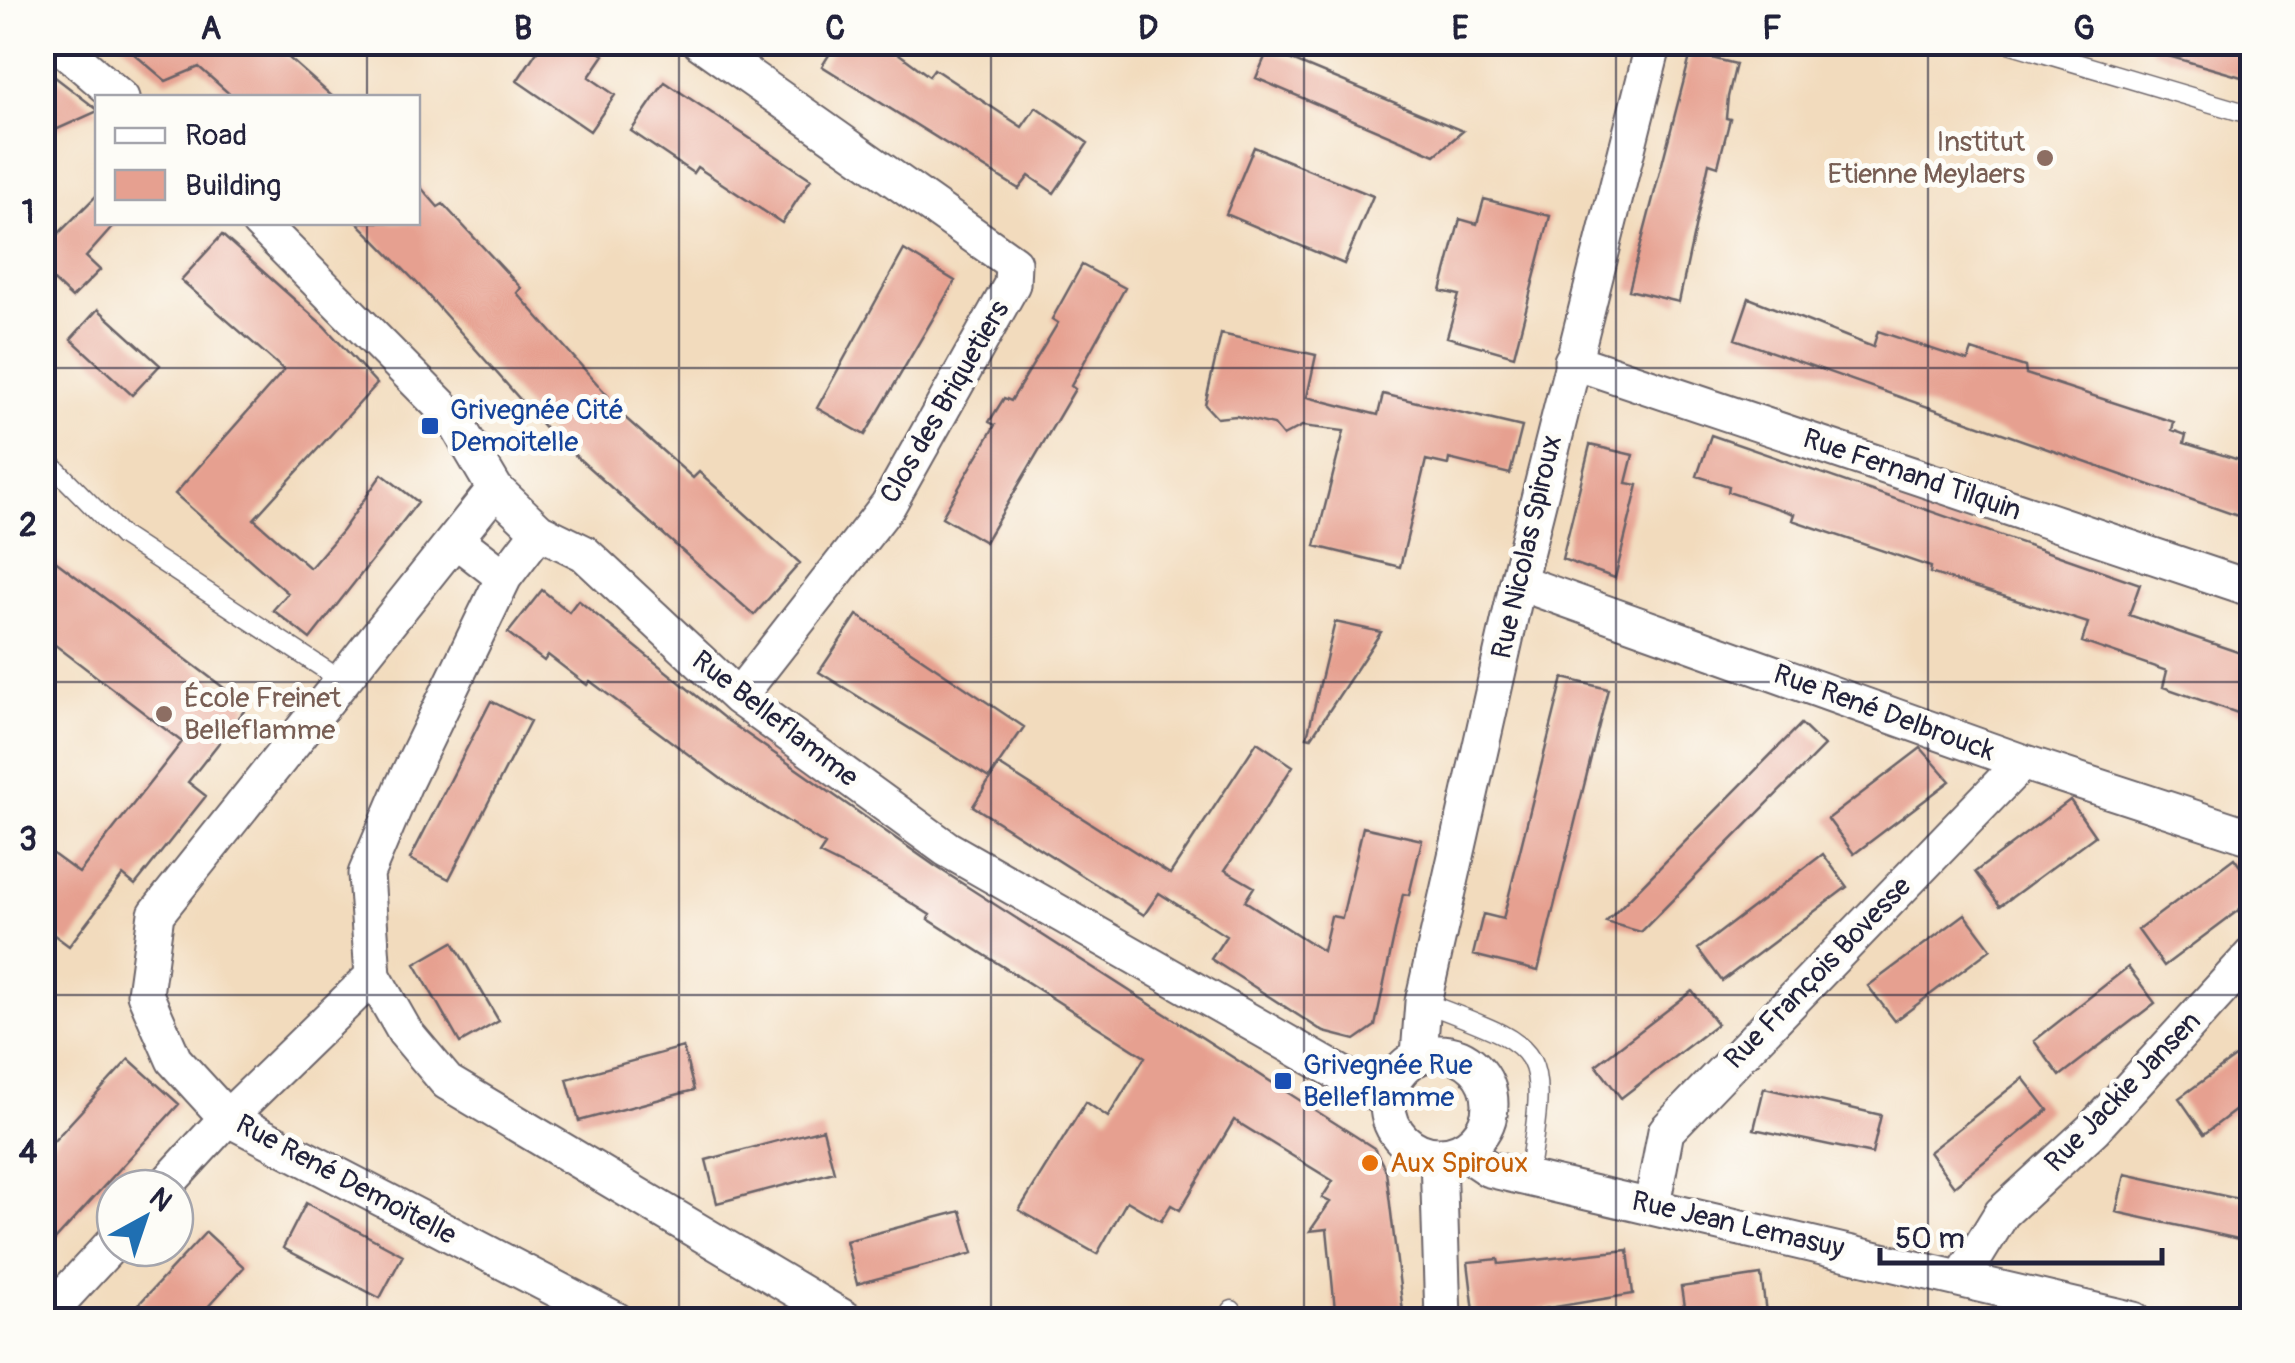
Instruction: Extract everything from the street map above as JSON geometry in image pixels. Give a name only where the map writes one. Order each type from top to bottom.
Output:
[{"type":"street","points":[[56,42],[118,95]]},
{"type":"street","name":"Clos des Briquetiers","points":[[700,42],[988,240],[1013,263],[1012,284],[888,505],[738,697]]},
{"type":"street","name":"Rue Nicolas Spiroux","points":[[1419,1055],[1423,1002],[1518,582],[1654,42]]},
{"type":"street","name":"Rue Belleflamme","points":[[262,225],[453,418],[495,489],[539,532],[584,554],[738,697],[947,849],[1388,1100]]},
{"type":"street","name":"Rue Fernand Tilquin","points":[[1572,361],[2252,589]]},
{"type":"street","name":"Rue René Demoitelle","points":[[495,489],[156,914],[145,994],[174,1060],[228,1118],[616,1320]]},
{"type":"street","points":[[539,532],[504,578],[404,784],[366,874],[373,976],[405,1032],[448,1082],[847,1320]]},
{"type":"street","points":[[456,540],[504,578]]},
{"type":"street","name":"Rue René Delbrouck","points":[[1518,582],[2022,762],[2252,837]]},
{"type":"street","name":"Rue François Bovesse","points":[[1652,1204],[1666,1131],[2022,762]]},
{"type":"street","name":"Rue Jackie Jansen","points":[[1962,1278],[2002,1213],[2093,1130],[2252,955]]},
{"type":"street","points":[[182,1168],[373,976]]},
{"type":"street","points":[[1459,1054],[1488,1082],[1489,1122],[1450,1153],[1412,1147],[1394,1127],[1388,1100],[1397,1073],[1419,1055],[1459,1054]]},
{"type":"street","points":[[1444,1320],[1450,1153]]},
{"type":"street","name":"Rue Jean Lemasuy","points":[[1450,1153],[1489,1169],[1652,1204],[2134,1320]]},
{"type":"street","points":[[42,1320],[95,1263]]},
{"type":"lane","points":[[2006,42],[2252,115]]},
{"type":"lane","points":[[42,456],[122,536],[341,680]]},
{"type":"lane","points":[[1423,1002],[1509,1035],[1534,1059],[1541,1092],[1528,1176]]},
{"type":"building","points":[[120,42],[271,42],[331,95],[231,95],[199,67],[166,81]]},
{"type":"building","points":[[543,42],[585,42],[604,55],[589,77],[615,95],[590,131],[517,81]]},
{"type":"building","points":[[837,42],[883,42],[929,76],[934,69],[1022,127],[1036,107],[1088,143],[1054,193],[1029,176],[1019,189],[822,66]]},
{"type":"building","points":[[2152,42],[2252,42],[2252,80],[2151,51]]},
{"type":"building","points":[[1268,50],[1463,131],[1435,155],[1256,78]]},
{"type":"building","points":[[1691,53],[1736,64],[1728,97],[1726,118],[1730,119],[1718,166],[1709,163],[1679,302],[1629,290]]},
{"type":"building","points":[[42,67],[95,108],[95,112],[42,136]]},
{"type":"building","points":[[665,82],[811,179],[782,223],[697,167],[693,173],[631,131]]},
{"type":"building","points":[[1254,147],[1373,196],[1344,264],[1226,214]]},
{"type":"building","points":[[420,186],[438,207],[443,204],[521,288],[517,293],[608,396],[604,399],[693,478],[699,472],[800,563],[754,615],[549,432],[417,283],[360,225],[420,225]]},
{"type":"building","points":[[95,197],[95,225],[114,225],[86,257],[100,270],[72,298],[42,270],[42,250]]},
{"type":"building","points":[[1484,199],[1550,216],[1514,356],[1447,337],[1459,295],[1441,291],[1460,219],[1477,224]]},
{"type":"building","points":[[222,235],[324,326],[377,384],[254,519],[310,568],[382,474],[418,502],[310,639],[273,610],[288,593],[175,494],[284,370],[181,280]]},
{"type":"building","points":[[904,250],[955,281],[865,435],[817,408]]},
{"type":"building","points":[[1082,265],[1125,288],[1071,386],[1075,389],[985,542],[942,517],[995,425],[989,422],[1004,398],[1011,401],[1058,323],[1052,319]]},
{"type":"building","points":[[1749,298],[1873,347],[1878,331],[1968,361],[1972,350],[2025,367],[2026,374],[2174,422],[2172,430],[2186,435],[2184,443],[2252,464],[2252,521],[1735,339]]},
{"type":"building","points":[[98,309],[160,365],[132,395],[71,339]]},
{"type":"building","points":[[1221,334],[1316,355],[1307,397],[1378,415],[1383,394],[1522,427],[1510,474],[1449,459],[1448,465],[1426,460],[1400,567],[1315,546],[1344,431],[1302,426],[1283,436],[1274,425],[1236,416],[1217,418],[1205,405]]},
{"type":"building","points":[[1711,435],[2140,584],[2129,615],[2252,657],[2252,718],[2163,687],[2167,671],[2082,642],[2088,623],[1930,573],[1931,567],[1792,520],[1794,514],[1728,492],[1729,486],[1697,476]]},
{"type":"building","points":[[1590,445],[1633,455],[1626,483],[1638,485],[1615,578],[1562,559]]},
{"type":"building","points":[[42,551],[248,706],[188,782],[206,796],[135,885],[123,875],[69,946],[42,926],[42,846],[79,873],[182,742],[42,635]]},
{"type":"building","points":[[542,590],[569,612],[578,600],[724,718],[935,866],[1374,1148],[1386,1171],[1404,1320],[1336,1320],[1327,1229],[1310,1231],[1330,1202],[1322,1198],[1333,1181],[1234,1120],[1180,1210],[1171,1205],[1161,1221],[1127,1201],[1097,1254],[1019,1210],[1086,1102],[1108,1117],[1145,1057],[928,919],[930,915],[884,886],[819,854],[825,845],[728,784],[590,681],[587,685],[548,655],[544,661],[508,633]]},
{"type":"building","points":[[857,615],[1024,727],[989,778],[819,672]]},
{"type":"building","points":[[1335,622],[1381,632],[1311,738],[1307,737]]},
{"type":"building","points":[[1563,678],[1608,689],[1538,971],[1473,955],[1483,914],[1503,919]]},
{"type":"building","points":[[491,701],[530,721],[449,879],[410,859]]},
{"type":"building","points":[[1801,724],[1824,746],[1641,932],[1606,922]]},
{"type":"building","points":[[1257,742],[1293,766],[1225,870],[1254,887],[1245,901],[1323,951],[1331,916],[1342,918],[1363,827],[1422,840],[1409,895],[1403,894],[1375,1026],[1355,1040],[1324,1032],[1211,959],[1226,936],[1159,893],[1144,915],[973,806],[999,765],[1170,874]]},
{"type":"building","points":[[1921,748],[1950,781],[1854,854],[1828,819]]},
{"type":"building","points":[[2070,800],[2095,836],[2000,906],[1975,872]]},
{"type":"building","points":[[1823,854],[1847,887],[1722,981],[1698,949]]},
{"type":"building","points":[[2234,858],[2252,883],[2252,900],[2164,966],[2138,930]]},
{"type":"building","points":[[1965,914],[1991,949],[1895,1021],[1868,986]]},
{"type":"building","points":[[453,942],[499,1021],[460,1043],[415,964]]},
{"type":"building","points":[[2128,967],[2155,1003],[2060,1076],[2034,1041]]},
{"type":"building","points":[[1692,991],[1717,1024],[1621,1098],[1596,1065]]},
{"type":"building","points":[[2252,1045],[2252,1098],[2204,1134],[2179,1098]]},
{"type":"building","points":[[683,1047],[694,1090],[579,1121],[567,1079]]},
{"type":"building","points":[[129,1059],[179,1104],[121,1168],[95,1168],[95,1196],[42,1254],[42,1154]]},
{"type":"building","points":[[2023,1078],[2048,1110],[1954,1186],[1929,1152]]},
{"type":"building","points":[[1764,1088],[1881,1115],[1872,1154],[1754,1129]]},
{"type":"building","points":[[823,1129],[834,1172],[717,1203],[706,1160]]},
{"type":"building","points":[[2125,1174],[2252,1202],[2252,1242],[2116,1212]]},
{"type":"building","points":[[306,1203],[403,1255],[380,1298],[283,1248]]},
{"type":"building","points":[[961,1211],[973,1253],[857,1284],[846,1241]]},
{"type":"building","points":[[206,1232],[244,1267],[196,1320],[124,1320],[172,1268],[195,1268],[195,1244]]},
{"type":"building","points":[[1628,1250],[1633,1294],[1519,1313],[1520,1320],[1475,1320],[1468,1262],[1498,1259],[1499,1264]]},
{"type":"building","points":[[1761,1275],[1767,1320],[1686,1320],[1681,1287]]},
{"type":"place","name":"Institut Etienne Meylaers","points":[[2045,158]]},
{"type":"place","name":"Grivegnée Cité Demoitelle","points":[[430,426]]},
{"type":"place","name":"École Freinet Belleflamme","points":[[164,714]]},
{"type":"place","name":"Grivegnée Rue Belleflamme","points":[[1283,1081]]},
{"type":"place","name":"Aux Spiroux","points":[[1370,1163]]}]
